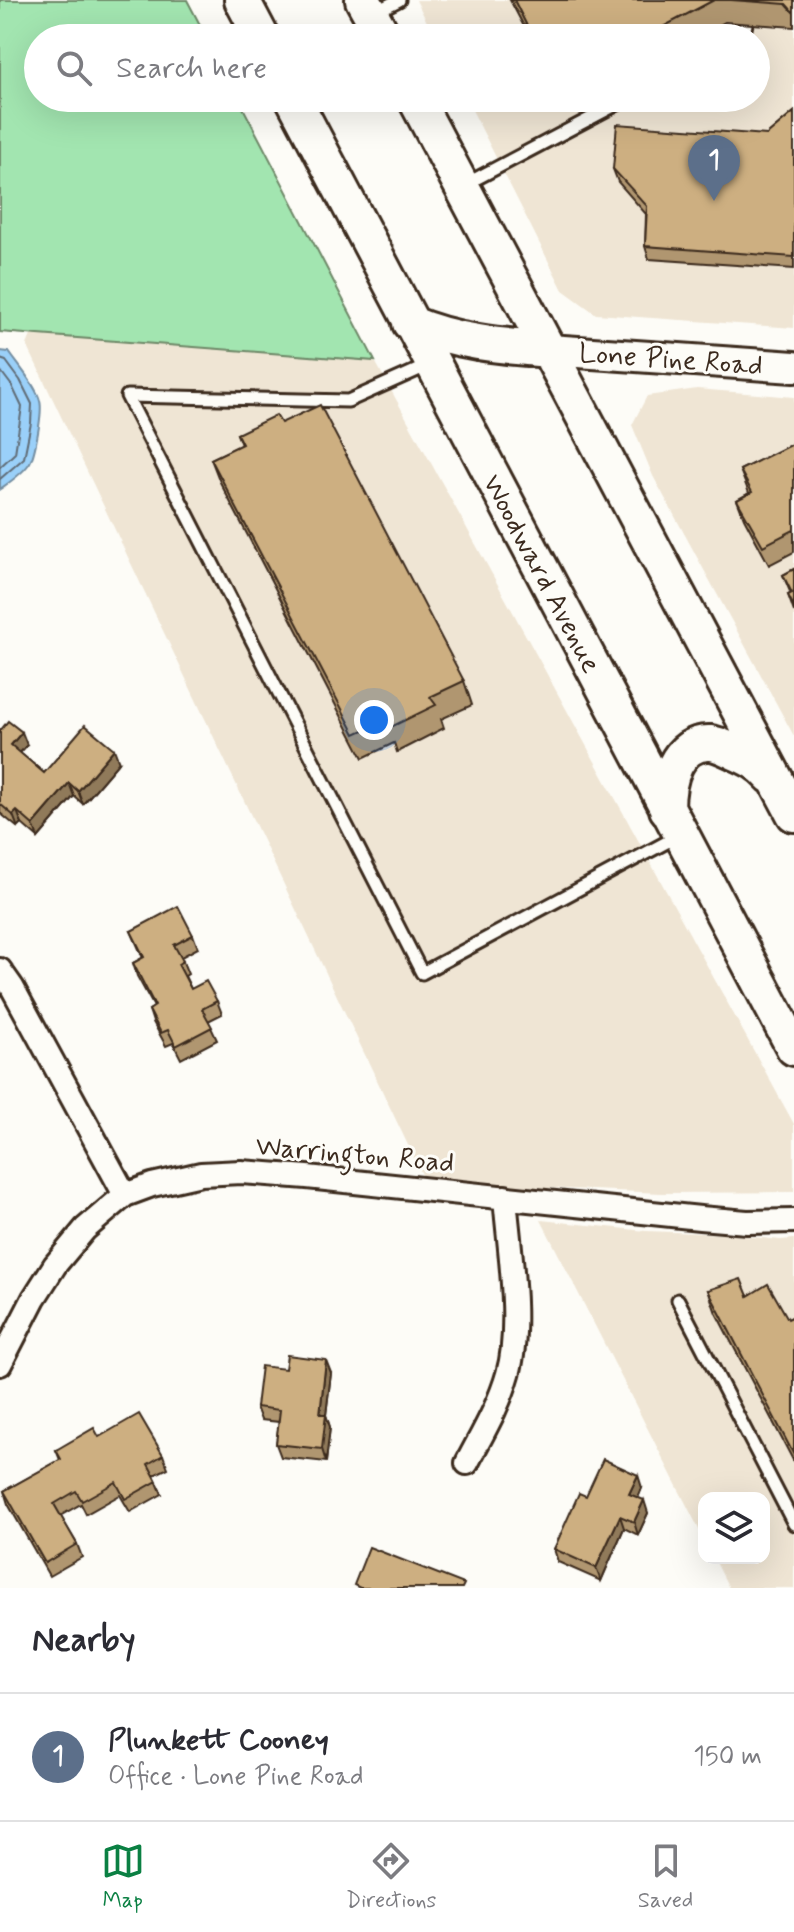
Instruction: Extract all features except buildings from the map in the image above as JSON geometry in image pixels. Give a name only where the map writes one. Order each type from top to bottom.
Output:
[{"type":"main road","points":[[242,0],[255,24]]},
{"type":"main road","name":"Woodward Avenue","points":[[300,112],[794,1048]]},
{"type":"main road","points":[[422,112],[787,800]]},
{"type":"main road","points":[[410,323],[446,337],[549,350]]},
{"type":"main road","points":[[674,822],[669,780],[672,770],[687,750],[710,743],[740,753],[764,768],[787,800]]},
{"type":"street","name":"Lone Pine Road","points":[[549,350],[794,367]]},
{"type":"street","points":[[0,970],[125,1195]]},
{"type":"street","name":"Warrington Road","points":[[0,1364],[34,1298],[55,1265],[85,1229],[125,1195],[152,1185],[201,1174],[241,1172],[307,1177],[715,1220],[794,1221]]},
{"type":"street","points":[[467,1463],[494,1413],[509,1373],[514,1337],[505,1197]]},
{"type":"lane","points":[[462,186],[602,112]]},
{"type":"lane","points":[[432,364],[348,401],[127,396],[422,973],[674,822]]},
{"type":"lane","points":[[678,1300],[794,1524]]},
{"type":"shaded area","points":[[416,0],[794,0],[794,328],[596,314],[563,290],[473,112],[770,112],[770,24],[428,24]]},
{"type":"shaded area","points":[[32,333],[375,361],[794,1124],[794,1192],[662,1193],[426,1183],[27,345]]},
{"type":"shaded area","points":[[697,389],[794,397],[794,736],[653,476],[632,425],[647,396]]},
{"type":"shaded area","points":[[541,1220],[646,1231],[794,1239],[794,1588],[729,1588],[717,1564],[770,1564],[770,1492],[698,1492],[698,1527]]},
{"type":"green space","points":[[0,0],[187,0],[200,24],[24,24],[24,112],[245,112],[375,361],[0,332]]},
{"type":"water","points":[[0,351],[9,352],[35,389],[41,406],[38,433],[29,464],[0,489]]},
{"type":"place","name":"Plunkett Cooney","points":[[714,201]]}]
